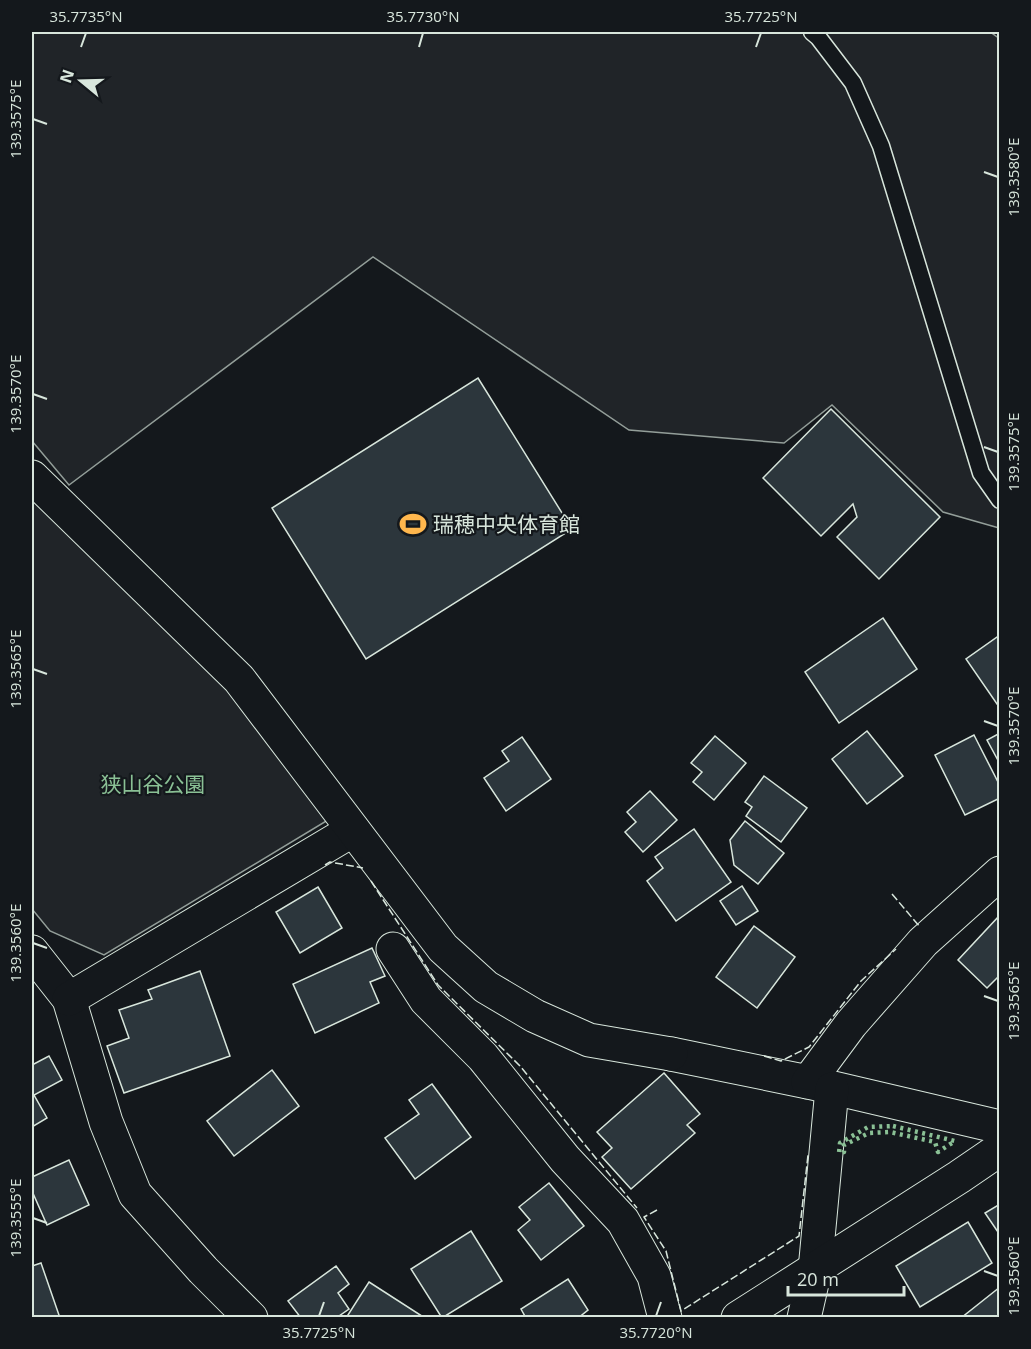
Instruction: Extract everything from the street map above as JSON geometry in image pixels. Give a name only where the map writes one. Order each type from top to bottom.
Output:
[{"type":"street","points":[[32,477],[239,679],[443,948],[486,987],[535,1016],[589,1040],[671,1054],[999,1127]]},
{"type":"street","points":[[69,999],[352,830]]},
{"type":"street","points":[[804,1317],[815,1270],[820,1086],[851,1024],[923,942],[999,873]]},
{"type":"street","points":[[393,949],[426,1000],[483,1057],[565,1159],[623,1221],[654,1276],[665,1317]]},
{"type":"street","points":[[32,952],[69,999],[106,1122],[135,1194],[203,1270],[251,1317]]},
{"type":"street","points":[[738,1317],[815,1270],[999,1149]]},
{"type":"lane","points":[[812,32],[853,84],[881,146],[981,473],[999,500]]},
{"type":"green space","points":[[32,32],[990,32],[1000,39],[999,528],[943,512],[832,405],[784,443],[629,430],[373,257],[69,485],[32,441]]},
{"type":"green space","name":"狭山谷公園","points":[[32,494],[231,686],[328,820],[104,955],[50,931],[32,909]]},
{"type":"building","points":[[478,378],[572,529],[366,659],[272,508]]},
{"type":"building","points":[[831,409],[940,517],[879,579],[837,537],[857,517],[853,504],[821,536],[763,478]]},
{"type":"building","points":[[883,618],[917,669],[839,723],[805,672]]},
{"type":"building","points":[[1000,635],[1000,702],[997,704],[966,659]]},
{"type":"building","points":[[867,731],[903,776],[867,804],[832,759]]},
{"type":"building","points":[[1000,733],[1000,764],[987,740]]},
{"type":"building","points":[[974,735],[1000,786],[1000,798],[965,815],[935,755]]},
{"type":"building","points":[[715,736],[746,763],[714,800],[693,782],[702,772],[691,763]]},
{"type":"building","points":[[522,737],[551,779],[506,811],[484,778],[509,761],[502,751]]},
{"type":"building","points":[[764,776],[807,808],[781,842],[746,816],[752,807],[745,802]]},
{"type":"building","points":[[650,791],[677,820],[643,852],[625,832],[636,822],[627,812]]},
{"type":"building","points":[[745,821],[784,853],[758,884],[734,865],[730,840]]},
{"type":"building","points":[[694,829],[731,882],[676,921],[647,881],[663,868],[655,857]]},
{"type":"building","points":[[742,886],[758,911],[736,925],[720,901]]},
{"type":"building","points":[[318,887],[342,928],[300,953],[276,912]]},
{"type":"building","points":[[1000,915],[1000,975],[987,988],[958,960]]},
{"type":"building","points":[[754,926],[795,957],[757,1008],[716,977]]},
{"type":"building","points":[[372,948],[385,976],[370,982],[379,1003],[315,1033],[293,984]]},
{"type":"building","points":[[200,971],[230,1056],[124,1093],[107,1046],[129,1038],[119,1010],[152,999],[148,990]]},
{"type":"building","points":[[49,1056],[62,1080],[34,1095],[47,1118],[32,1127],[32,1065]]},
{"type":"building","points":[[272,1070],[299,1106],[234,1156],[207,1121]]},
{"type":"building","points":[[664,1073],[700,1114],[687,1125],[695,1133],[631,1189],[602,1157],[612,1148],[597,1132]]},
{"type":"building","points":[[432,1084],[471,1137],[415,1179],[385,1138],[419,1114],[409,1100]]},
{"type":"building","points":[[69,1160],[89,1205],[47,1225],[32,1191],[32,1177]]},
{"type":"building","points":[[549,1183],[584,1226],[541,1260],[518,1230],[530,1220],[519,1207]]},
{"type":"building","points":[[1000,1204],[1000,1235],[985,1213]]},
{"type":"building","points":[[968,1222],[992,1263],[920,1307],[896,1266]]},
{"type":"building","points":[[471,1231],[502,1281],[442,1318],[411,1269]]},
{"type":"building","points":[[41,1263],[60,1318],[32,1318],[32,1266]]},
{"type":"building","points":[[336,1266],[349,1284],[338,1293],[349,1309],[336,1318],[301,1318],[288,1301]]},
{"type":"building","points":[[568,1279],[588,1310],[578,1318],[526,1318],[521,1309]]},
{"type":"building","points":[[369,1282],[425,1318],[346,1318]]},
{"type":"building","points":[[1000,1287],[1000,1318],[961,1318]]},
{"type":"hedge","points":[[893,1126],[955,1141],[938,1152],[935,1142],[890,1132],[869,1133],[844,1145],[844,1152],[839,1153],[840,1143],[868,1127],[893,1126]]},
{"type":"fence","points":[[325,865],[330,862],[363,868]]},
{"type":"fence","points":[[371,881],[438,985],[520,1066],[637,1208]]},
{"type":"fence","points":[[892,894],[920,927]]},
{"type":"fence","points":[[764,1056],[781,1061],[809,1047],[861,981],[896,949]]},
{"type":"fence","points":[[657,1210],[644,1217],[666,1251],[681,1311],[799,1236],[808,1155]]},
{"type":"place","name":"瑞穂中央体育館","points":[[413,524]]}]
